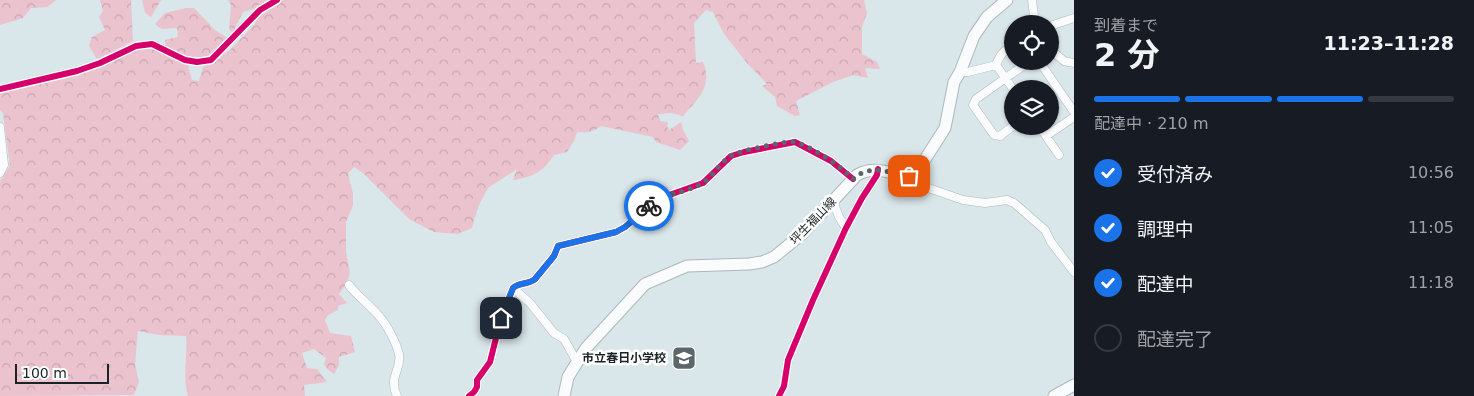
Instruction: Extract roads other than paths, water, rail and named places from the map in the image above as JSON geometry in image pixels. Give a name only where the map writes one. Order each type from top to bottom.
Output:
[{"type":"main road","points":[[878,169],[904,175],[915,175],[945,128],[952,88],[968,48],[987,17],[1007,0]]},
{"type":"main road","name":"坪生福山線","points":[[564,396],[568,377],[586,348],[645,284],[687,266],[749,264],[762,262],[774,257],[802,234],[853,179],[862,172],[878,169]]},
{"type":"main road","points":[[1054,396],[1074,385]]},
{"type":"street","points":[[0,89],[77,71],[100,63],[136,46],[152,44],[185,60],[197,62],[211,60],[260,10],[277,0]]},
{"type":"street","points":[[1032,0],[1034,15]]},
{"type":"street","points":[[1059,23],[1074,18]]},
{"type":"street","points":[[996,65],[999,56],[1004,51]]},
{"type":"street","points":[[1059,57],[1064,61],[1074,63]]},
{"type":"street","points":[[960,72],[968,72],[996,65]]},
{"type":"street","points":[[996,65],[1005,78]]},
{"type":"street","points":[[1004,133],[1000,136],[994,135],[974,105],[976,99],[1017,70]]},
{"type":"street","points":[[1045,70],[1074,112]]},
{"type":"street","points":[[1059,155],[1046,136],[1074,117]]},
{"type":"street","points":[[0,127],[4,165],[0,173]]},
{"type":"street","points":[[470,396],[477,386],[477,380],[490,362],[501,318],[513,288],[517,284],[531,282],[535,279],[554,256],[558,246],[608,234],[625,227],[658,199],[703,183],[731,156],[794,142],[832,161],[853,179]]},
{"type":"street","points":[[779,396],[784,386],[788,360],[793,346],[846,228],[862,198],[878,175],[878,169]]},
{"type":"street","points":[[915,175],[917,184],[964,200],[985,203],[1007,200],[1014,203],[1045,230],[1051,242],[1074,272]]},
{"type":"street","points":[[833,201],[839,217],[846,228]]},
{"type":"street","points":[[349,285],[355,294],[386,325],[398,354],[399,366],[393,379],[397,396]]},
{"type":"street","points":[[513,288],[530,303],[554,333],[564,339],[577,362]]},
{"type":"place","name":"市立春日小学校","points":[[684,358]]}]
